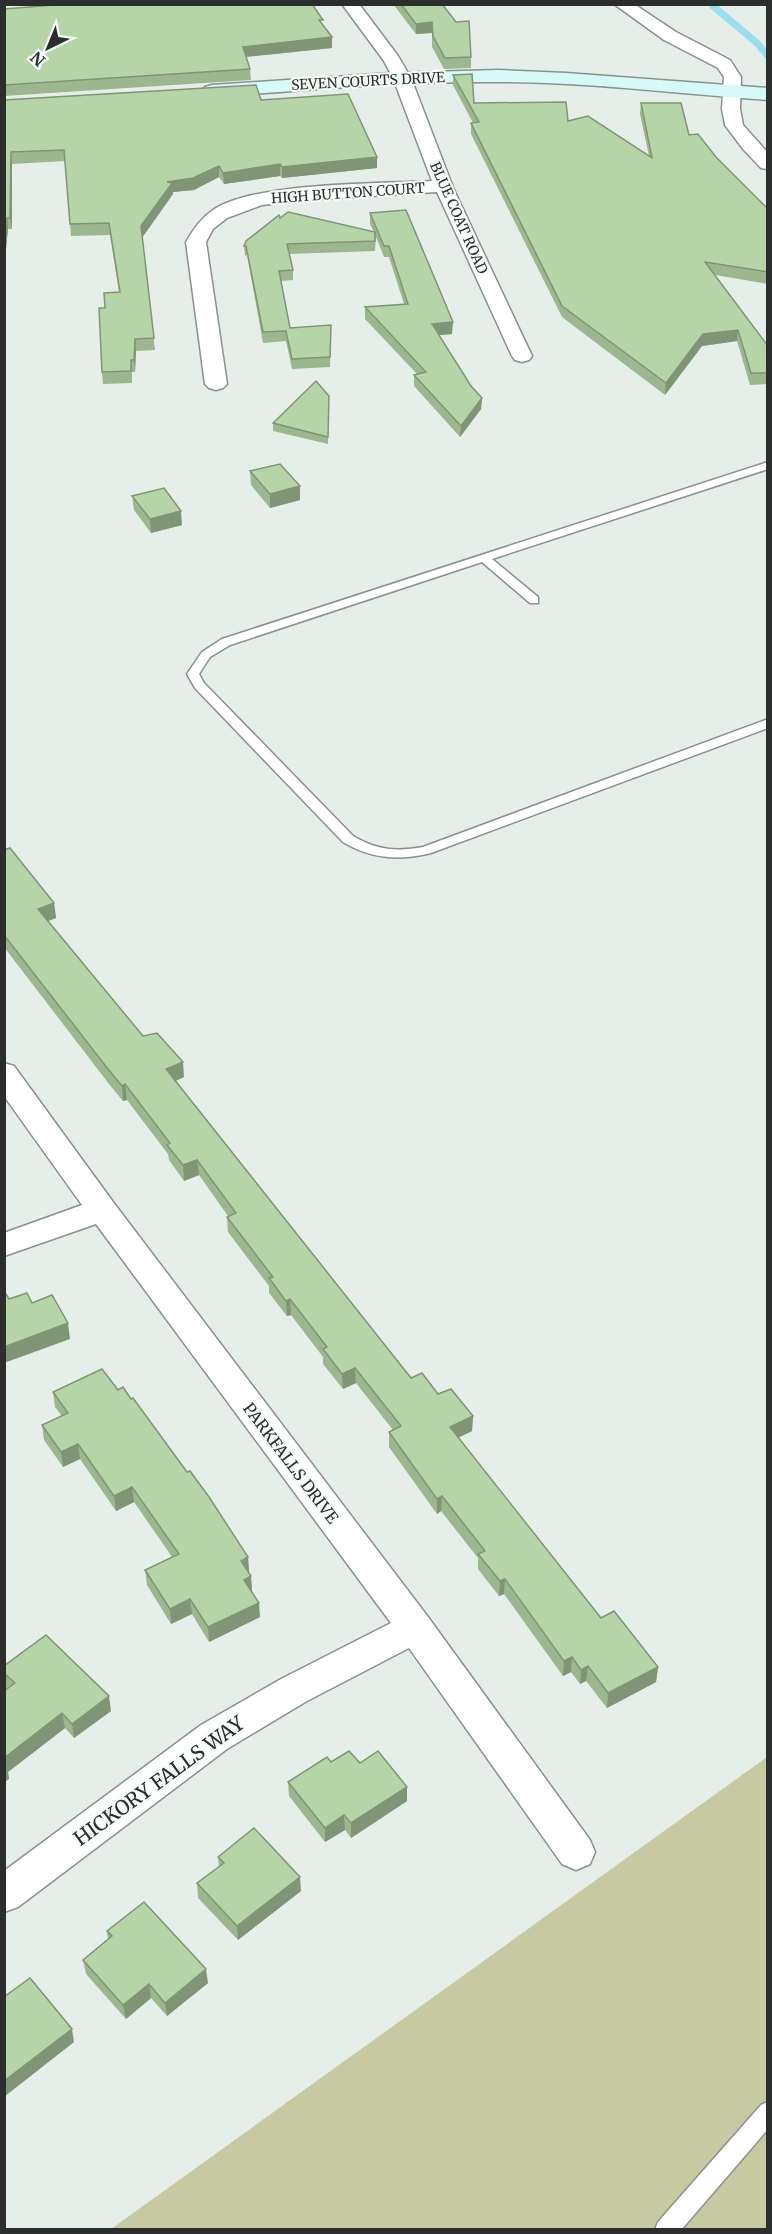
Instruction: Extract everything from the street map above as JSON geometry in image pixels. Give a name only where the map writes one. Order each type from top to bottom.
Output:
[{"type":"street","name":"BLUE COAT ROAD","points":[[350,4],[392,60],[402,78],[443,186],[522,356]]},
{"type":"street","points":[[622,4],[663,32],[724,64],[731,70],[733,76],[731,109],[734,126],[768,164]]},
{"type":"street","name":"SEVEN COURTS DRIVE","points":[[195,92],[402,78],[559,78],[768,94]]},
{"type":"street","name":"HIGH BUTTON COURT","points":[[216,384],[196,242],[203,228],[210,221],[242,205],[273,198],[443,186]]},
{"type":"street","name":"PARKFALLS DRIVE","points":[[4,1073],[102,1210],[415,1628],[576,1852]]},
{"type":"street","points":[[4,1245],[102,1210]]},
{"type":"street","name":"HICKORY FALLS WAY","points":[[4,1894],[214,1737],[294,1690],[415,1628]]},
{"type":"lane","points":[[768,465],[226,642],[213,648],[203,657],[193,674],[199,686],[348,839],[362,848],[382,854],[405,855],[426,850],[768,723]]},
{"type":"lane","points":[[484,558],[534,600]]},
{"type":"lane","points":[[666,2229],[768,2112]]},
{"type":"green space","points":[[767,1757],[767,2229],[111,2229]]},
{"type":"building","points":[[67,4],[312,4],[323,20],[319,20],[332,37],[243,47],[250,69],[4,85],[4,9]]},
{"type":"building","points":[[401,4],[442,4],[456,22],[469,21],[471,57],[445,58],[433,36],[432,22],[416,24]]},
{"type":"building","points":[[472,74],[474,103],[566,102],[568,121],[588,116],[652,158],[641,103],[681,103],[689,135],[698,134],[716,157],[768,209],[768,272],[705,262],[768,346],[768,373],[751,373],[738,330],[703,334],[666,383],[562,306],[471,123],[479,122],[453,75]]},
{"type":"building","points":[[256,85],[261,100],[348,94],[377,157],[282,167],[280,164],[223,173],[219,166],[193,178],[167,182],[172,183],[141,226],[154,338],[135,339],[131,371],[102,372],[99,308],[105,308],[104,293],[120,292],[109,223],[70,224],[64,150],[11,152],[10,218],[7,218],[4,244],[4,100]]},
{"type":"building","points":[[406,210],[453,322],[432,324],[471,386],[482,398],[461,426],[414,375],[426,372],[365,307],[408,304],[389,246],[384,246],[370,213]]},
{"type":"building","points":[[288,212],[375,232],[375,241],[287,244],[293,270],[279,271],[290,328],[331,325],[330,357],[292,359],[286,331],[263,332],[246,246],[244,246],[246,241],[279,215],[280,218]]},
{"type":"building","points":[[316,381],[329,396],[328,437],[273,423]]},
{"type":"building","points":[[280,464],[300,486],[270,494],[250,471]]},
{"type":"building","points":[[164,488],[181,511],[150,519],[132,496]]},
{"type":"building","points":[[10,848],[54,903],[38,909],[143,1036],[157,1033],[183,1062],[166,1069],[411,1378],[422,1373],[438,1394],[451,1389],[473,1416],[450,1427],[601,1618],[614,1611],[658,1667],[608,1693],[588,1666],[581,1670],[572,1657],[564,1661],[505,1579],[500,1581],[478,1554],[485,1551],[442,1496],[437,1499],[389,1432],[401,1426],[355,1368],[342,1374],[323,1349],[327,1347],[290,1299],[286,1301],[269,1278],[273,1277],[227,1217],[236,1213],[197,1160],[183,1165],[167,1145],[170,1143],[125,1084],[122,1086],[108,1069],[4,935],[4,850]]},
{"type":"building","points":[[27,1293],[32,1303],[52,1295],[68,1323],[4,1347],[4,1295],[6,1294],[9,1299]]},
{"type":"building","points":[[102,1369],[118,1390],[123,1387],[131,1399],[133,1398],[187,1472],[190,1471],[209,1497],[248,1557],[241,1561],[251,1576],[244,1580],[259,1603],[208,1627],[190,1599],[170,1609],[145,1570],[179,1554],[132,1487],[114,1496],[78,1444],[61,1452],[42,1425],[68,1413],[53,1392]]},
{"type":"building","points":[[46,1635],[109,1696],[72,1724],[62,1713],[4,1758],[4,1691],[15,1683],[4,1673],[4,1666]]},
{"type":"building","points":[[349,1751],[360,1763],[378,1751],[407,1787],[351,1823],[344,1815],[325,1828],[288,1782],[327,1757],[331,1762]]},
{"type":"building","points":[[254,1828],[300,1877],[237,1926],[197,1883],[224,1863],[218,1857]]},
{"type":"building","points":[[144,1902],[206,1969],[165,2003],[149,1984],[123,2005],[83,1960],[112,1936],[107,1931]]},
{"type":"building","points":[[30,1978],[72,2029],[4,2081],[4,1997]]},
{"type":"waterway","points":[[713,6],[757,43],[768,56]]}]
